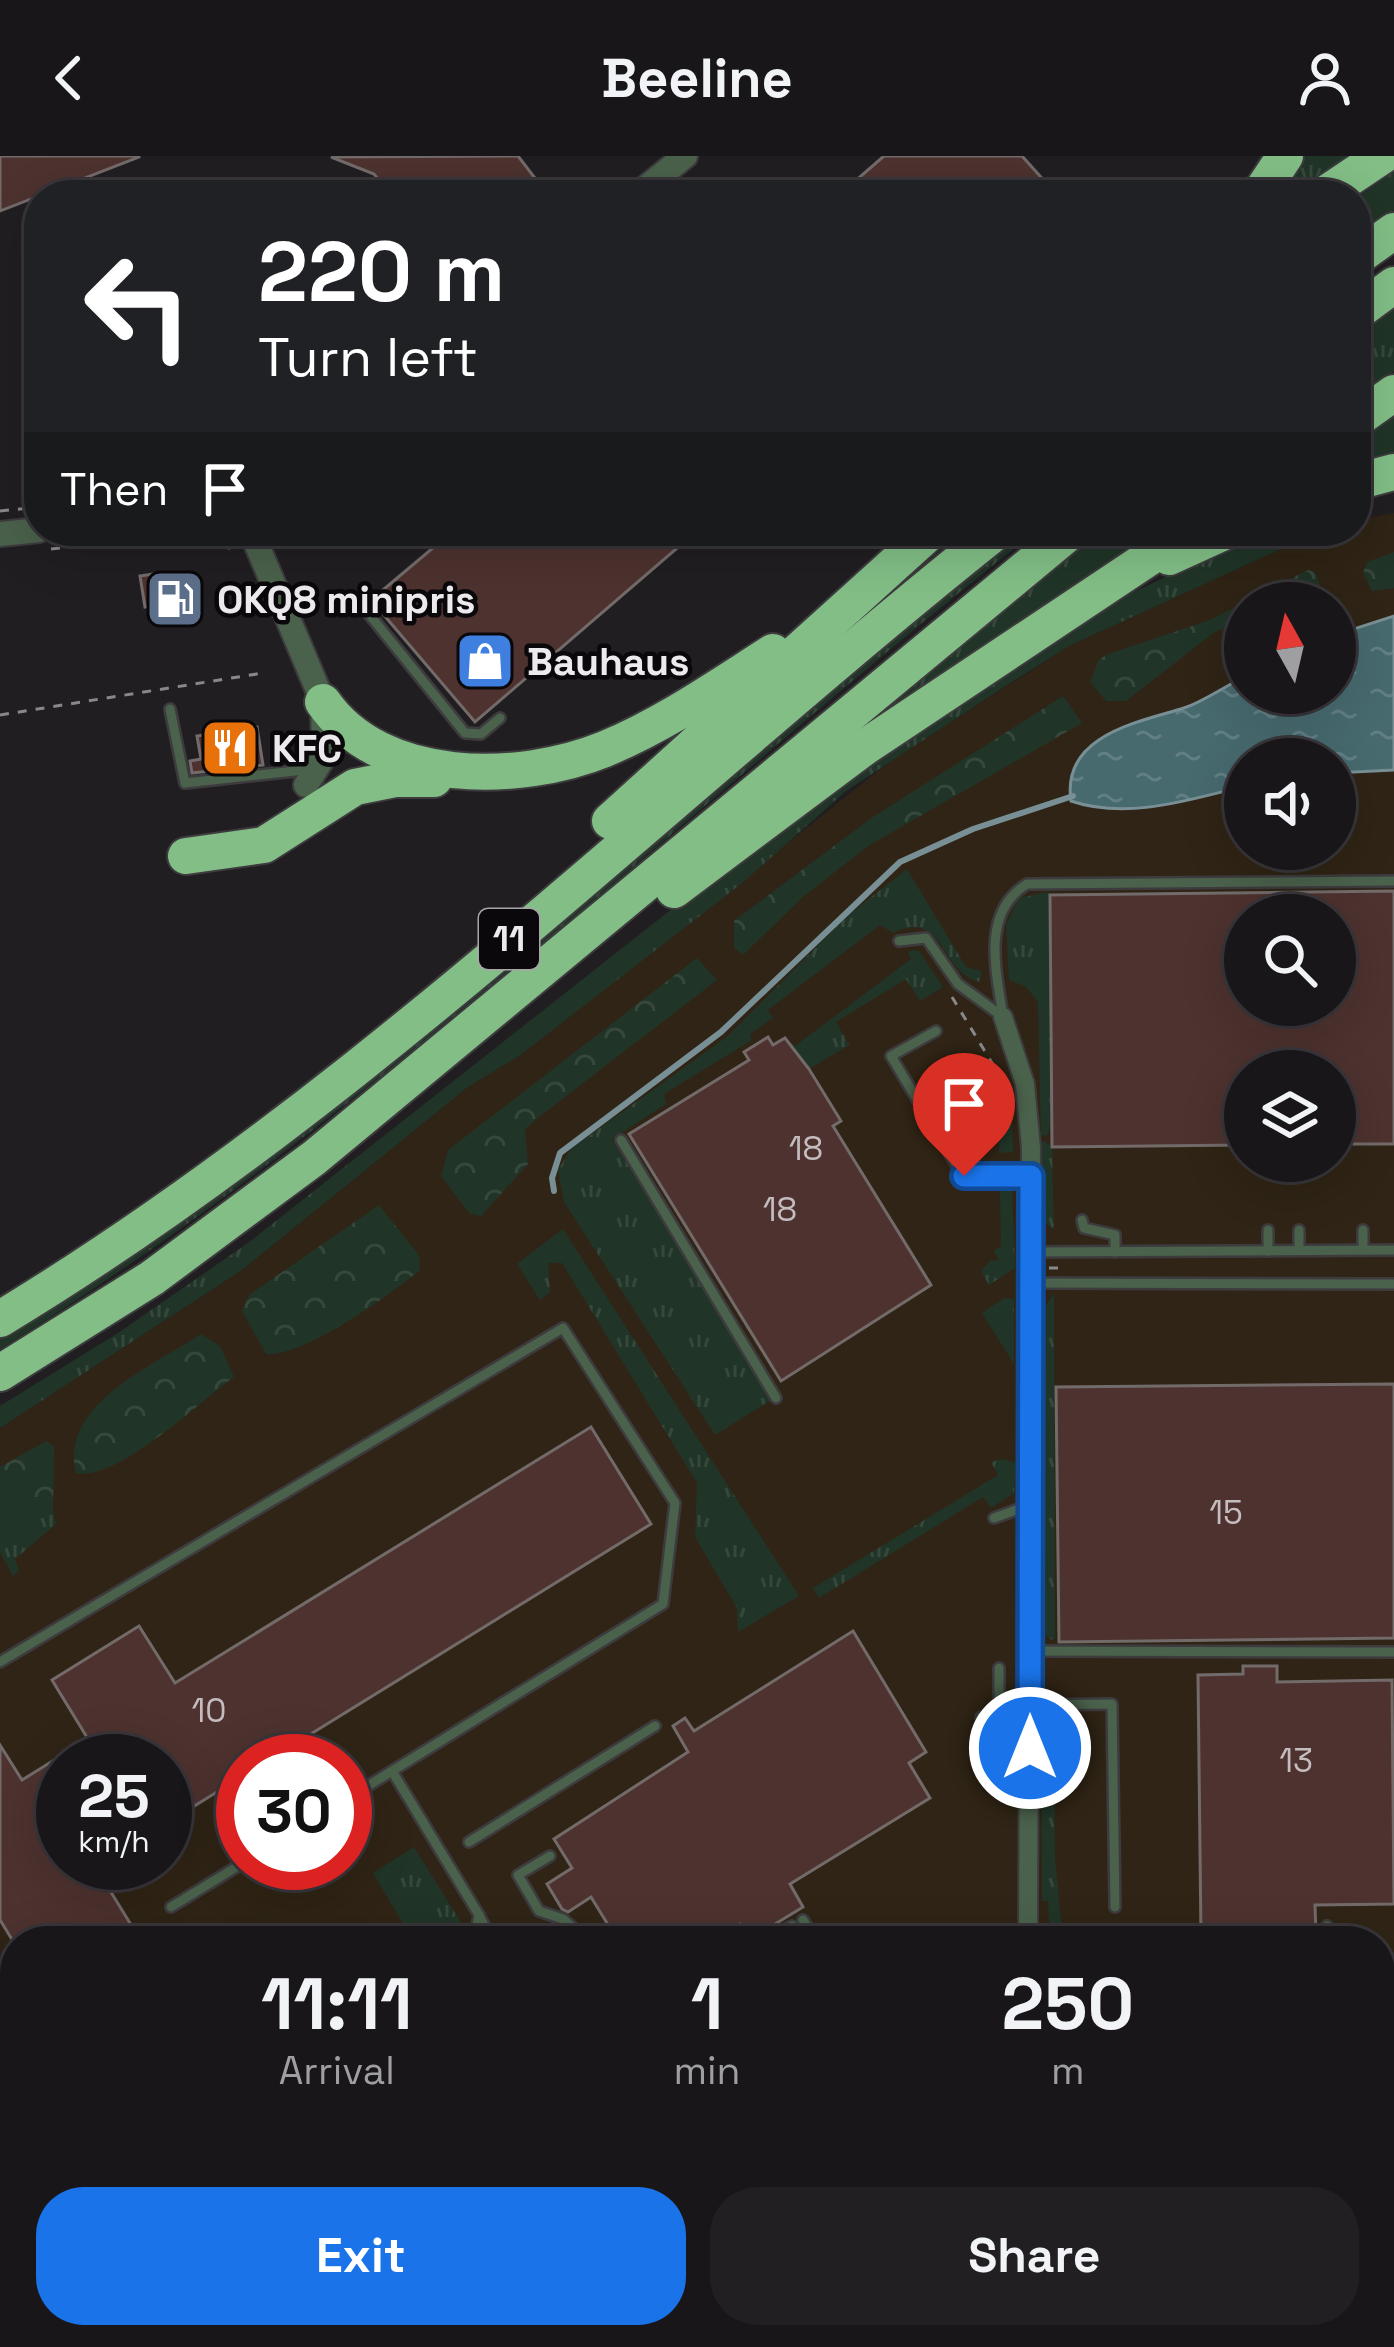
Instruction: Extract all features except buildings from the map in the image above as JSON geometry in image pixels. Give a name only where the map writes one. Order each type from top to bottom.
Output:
[{"type":"highway","points":[[1346,180],[1382,156]]},
{"type":"highway","points":[[186,856],[264,845],[332,798],[369,783],[488,781],[556,765],[658,724],[867,592],[908,546]]},
{"type":"highway","points":[[0,1315],[340,1061],[915,546]]},
{"type":"highway","name":"11","points":[[0,1315],[178,1201],[344,1077],[979,546]]},
{"type":"highway","name":"11","points":[[0,1373],[152,1279],[442,1056],[1053,546]]},
{"type":"highway","points":[[442,1056],[564,979],[757,825],[865,747],[1168,546]]},
{"type":"highway","points":[[1117,583],[1195,546]]},
{"type":"highway","points":[[323,702],[361,741],[400,759],[478,770],[556,765]]},
{"type":"street","points":[[655,180],[685,156]]},
{"type":"street","points":[[257,546],[323,702],[323,757],[305,777]]},
{"type":"street","points":[[1003,1017],[1025,1084],[1031,1176],[1028,1926]]},
{"type":"lane","points":[[356,598],[465,733],[481,734],[500,718]]},
{"type":"lane","points":[[170,709],[185,783],[305,777]]},
{"type":"lane","points":[[1003,1017],[996,922],[1005,898],[1027,884],[1394,881]]},
{"type":"lane","points":[[899,941],[926,938],[958,984],[1003,1017]]},
{"type":"lane","points":[[936,1030],[891,1056],[964,1176],[1031,1176]]},
{"type":"lane","points":[[621,1140],[776,1398]]},
{"type":"lane","points":[[1082,1220],[1084,1228],[1115,1235],[1115,1252]]},
{"type":"lane","points":[[1363,1229],[1363,1250]]},
{"type":"lane","points":[[1268,1230],[1268,1251]]},
{"type":"lane","points":[[1299,1230],[1299,1250]]},
{"type":"lane","points":[[1030,1252],[1394,1250]]},
{"type":"lane","points":[[1030,1283],[1394,1284]]},
{"type":"lane","points":[[1199,1283],[1200,1298]]},
{"type":"lane","points":[[1361,1284],[1361,1297]]},
{"type":"lane","points":[[0,1662],[563,1328],[675,1503],[663,1604],[372,1783]]},
{"type":"lane","points":[[994,1518],[1030,1506]]},
{"type":"lane","points":[[1031,1651],[1394,1652]]},
{"type":"lane","points":[[999,1668],[1000,1722],[1015,1743],[1030,1748]]},
{"type":"lane","points":[[1030,1705],[1112,1704],[1115,1907]]},
{"type":"lane","points":[[981,1717],[999,1751],[1030,1774]]},
{"type":"lane","points":[[469,1842],[655,1726]]},
{"type":"lane","points":[[392,1771],[484,1926]]},
{"type":"lane","points":[[550,1856],[518,1875],[539,1911],[570,1926]]},
{"type":"lane","points":[[171,1907],[216,1879]]},
{"type":"lane","points":[[477,1926],[479,1915]]},
{"type":"lane","points":[[803,1920],[807,1926]]},
{"type":"path","points":[[0,715],[263,673]]},
{"type":"path","points":[[945,986],[1010,1096]]},
{"type":"shaded area","points":[[1394,513],[1394,1926],[0,1926],[0,1428],[242,1270],[468,1087],[519,1056],[892,760],[1069,646],[1287,546],[1371,546],[1371,517]]},
{"type":"green space","points":[[1294,156],[1366,156],[1331,180],[1278,180]]},
{"type":"green space","points":[[1394,172],[1394,210],[1371,226],[1371,188]]},
{"type":"green space","points":[[1394,298],[1394,371],[1371,387],[1371,315]]},
{"type":"green space","points":[[1394,403],[1394,455],[1371,462],[1371,419]]},
{"type":"green space","points":[[986,546],[1018,546],[402,1060],[138,1258],[0,1349],[0,1327],[60,1290]]},
{"type":"green space","points":[[1069,546],[1132,546],[828,751]]},
{"type":"green space","points":[[1231,546],[1287,546],[1069,646],[846,791],[741,884],[519,1056],[468,1087],[242,1270],[0,1428],[0,1406],[118,1333],[248,1243],[814,797],[1121,598]]},
{"type":"green space","points":[[1394,552],[1394,588],[1372,591],[1363,573],[1367,562]]},
{"type":"green space","points":[[1308,570],[1315,572],[1319,582],[1284,582]]},
{"type":"green space","points":[[1224,613],[1224,629],[1126,701],[1106,701],[1090,682],[1099,659]]},
{"type":"green space","points":[[1063,696],[1082,723],[868,846],[803,897],[743,955],[734,948],[734,921],[873,817]]},
{"type":"green space","points":[[907,869],[966,967],[982,971],[979,982],[956,967],[922,929],[893,933],[880,925],[768,1010],[773,1018],[750,1034],[752,1040],[664,1094],[666,1104],[612,1139],[771,1400],[715,1435],[564,1202],[558,1170],[572,1148],[728,1036],[847,916]]},
{"type":"green space","points":[[1049,892],[1051,1117],[1048,1135],[1041,1136],[1038,1002],[1025,986],[1009,980],[1006,925],[1018,898]]},
{"type":"green space","points":[[919,951],[943,987],[920,1001],[906,979],[836,1022],[849,1045],[809,1069],[805,1064],[798,1068],[785,1038],[795,1046],[911,959],[908,953]]},
{"type":"green space","points":[[697,958],[717,980],[535,1120],[525,1130],[528,1164],[481,1216],[470,1214],[441,1176],[448,1150]]},
{"type":"green space","points":[[1002,1082],[1012,1116],[1013,1152],[999,1153],[999,1129],[979,1096]]},
{"type":"green space","points":[[1040,1140],[1052,1146],[1054,1230],[1042,1220]]},
{"type":"green space","points":[[1000,1189],[1012,1189],[1015,1268],[989,1285],[981,1271],[991,1260],[999,1261],[994,1251],[1001,1246]]},
{"type":"green space","points":[[379,1205],[419,1255],[420,1270],[324,1335],[302,1346],[266,1354],[242,1311],[249,1295]]},
{"type":"green space","points":[[563,1229],[799,1596],[738,1632],[737,1608],[695,1537],[697,1483],[562,1263],[548,1263],[550,1292],[540,1300],[517,1264]]},
{"type":"green space","points":[[1054,1293],[1052,1640],[1045,1635],[1042,1617],[1042,1312]]},
{"type":"green space","points":[[1004,1298],[1014,1299],[1014,1364],[982,1313]]},
{"type":"green space","points":[[201,1334],[220,1346],[234,1377],[135,1453],[93,1472],[76,1473],[75,1448],[96,1407],[137,1373]]},
{"type":"green space","points":[[46,1441],[54,1446],[53,1509],[0,1512],[0,1467]]},
{"type":"green space","points":[[991,1462],[1016,1463],[1014,1493],[991,1508],[983,1497],[819,1598],[813,1588],[998,1475]]},
{"type":"green space","points":[[53,1509],[56,1524],[15,1559],[19,1571],[13,1576],[0,1552],[0,1512]]},
{"type":"green space","points":[[1054,1721],[1055,1859],[1062,1926],[1049,1926],[1048,1901],[1042,1901],[1041,1732]]},
{"type":"green space","points":[[414,1847],[462,1926],[402,1926],[373,1873]]},
{"type":"water","points":[[1394,616],[1394,770],[1356,772],[1356,738],[1224,738],[1224,791],[1136,808],[1071,801],[1071,779],[1090,746],[1126,726],[1191,705],[1224,688],[1224,714],[1356,714],[1356,628]]},
{"type":"waterway","points":[[554,1191],[552,1178],[560,1153],[721,1032],[900,862],[973,829],[1073,796]]},
{"type":"place","name":"OKQ8 minipris","points":[[175,599]]},
{"type":"place","name":"Bauhaus","points":[[485,661]]},
{"type":"place","name":"KFC","points":[[230,748]]},
{"type":"route","points":[[964,1176],[1031,1176],[1030,1748]]}]
